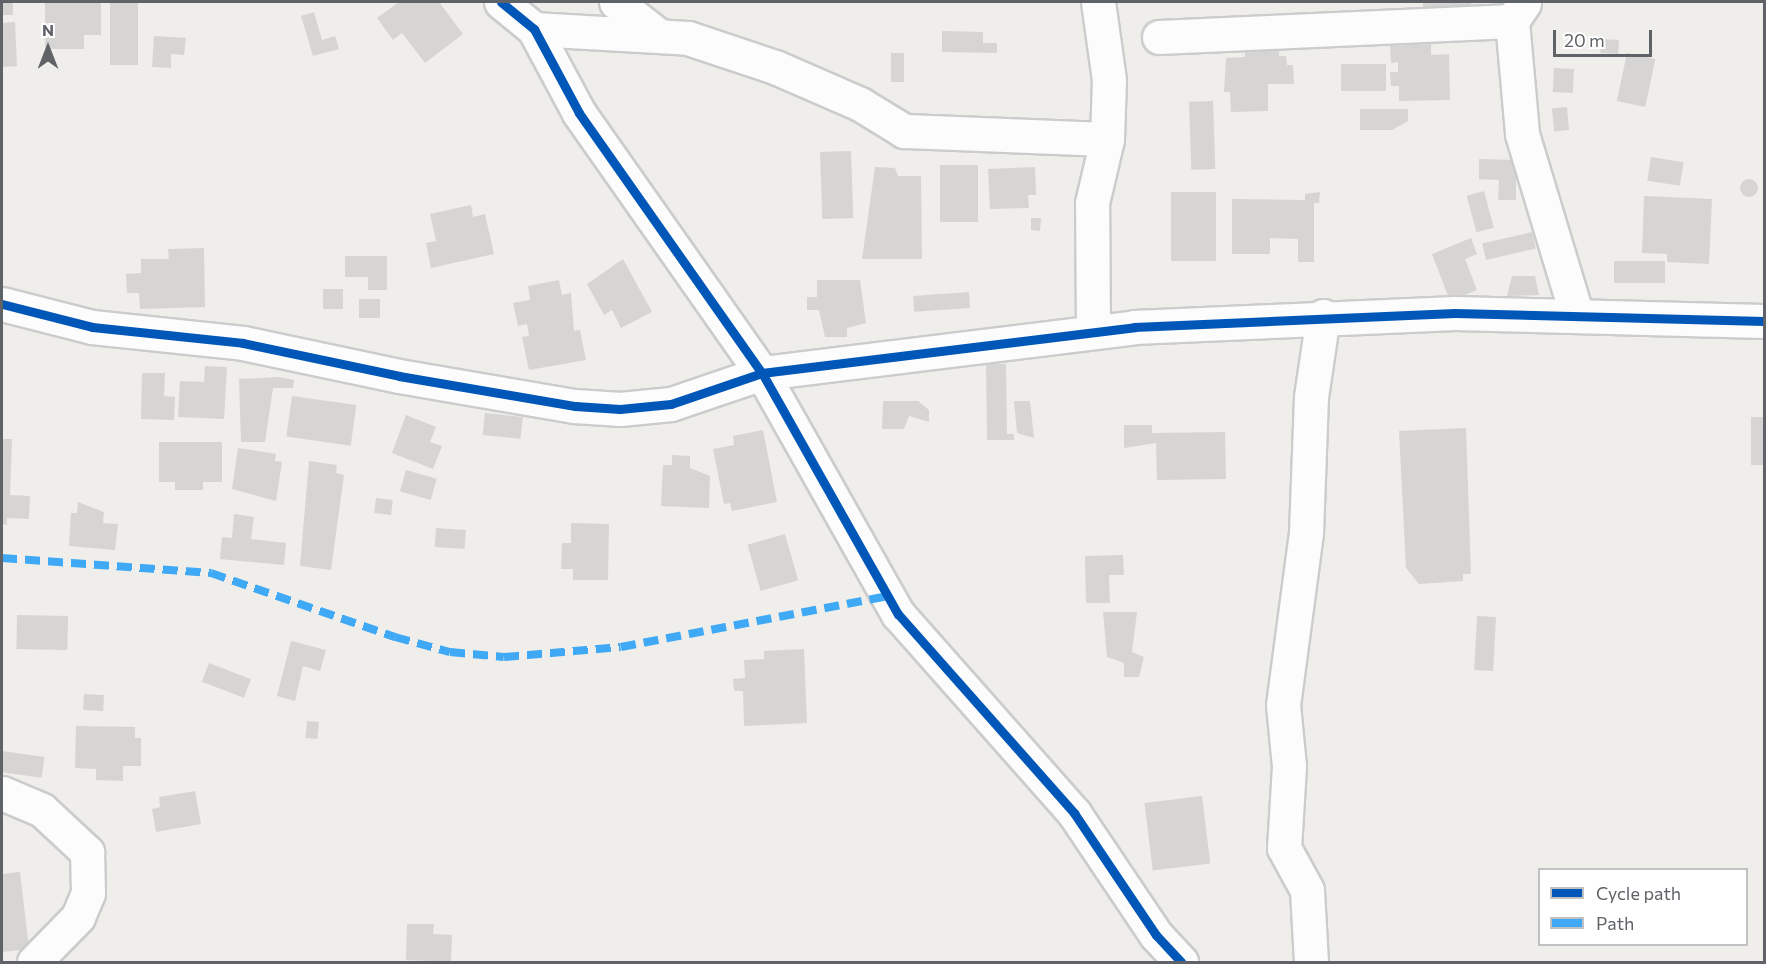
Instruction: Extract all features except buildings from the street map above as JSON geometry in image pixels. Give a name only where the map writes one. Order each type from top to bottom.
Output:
[{"type":"street","points":[[501,2],[534,29],[579,113],[762,373],[898,614],[1074,813],[1181,963]]},
{"type":"street","points":[[616,2],[658,35]]},
{"type":"street","points":[[1093,331],[1092,202],[1107,139],[1109,80],[1098,2]]},
{"type":"street","points":[[1159,37],[1518,11],[1522,134],[1578,316]]},
{"type":"street","points":[[534,29],[688,38],[775,67],[860,104],[904,131],[1107,139]]},
{"type":"street","points":[[2,304],[92,327],[243,343],[575,406],[671,404],[762,373],[1093,331],[1323,316],[1578,316],[1764,321]]},
{"type":"street","points":[[1311,963],[1307,890],[1284,849],[1289,766],[1282,705],[1306,533],[1311,397],[1323,316]]},
{"type":"street","points":[[2,793],[42,810],[87,852],[89,884],[78,917],[34,963]]},
{"type":"marked path","points":[[2,558],[211,573],[395,637],[450,652],[504,657],[621,647],[888,596]]},
{"type":"cycle path","points":[[501,2],[534,29],[579,113],[762,373],[898,614],[1074,813],[1156,935],[1181,962]]},
{"type":"cycle path","points":[[2,304],[92,327],[243,343],[399,376],[575,406],[620,409],[671,404],[762,373],[1134,327],[1455,313],[1764,321]]}]
